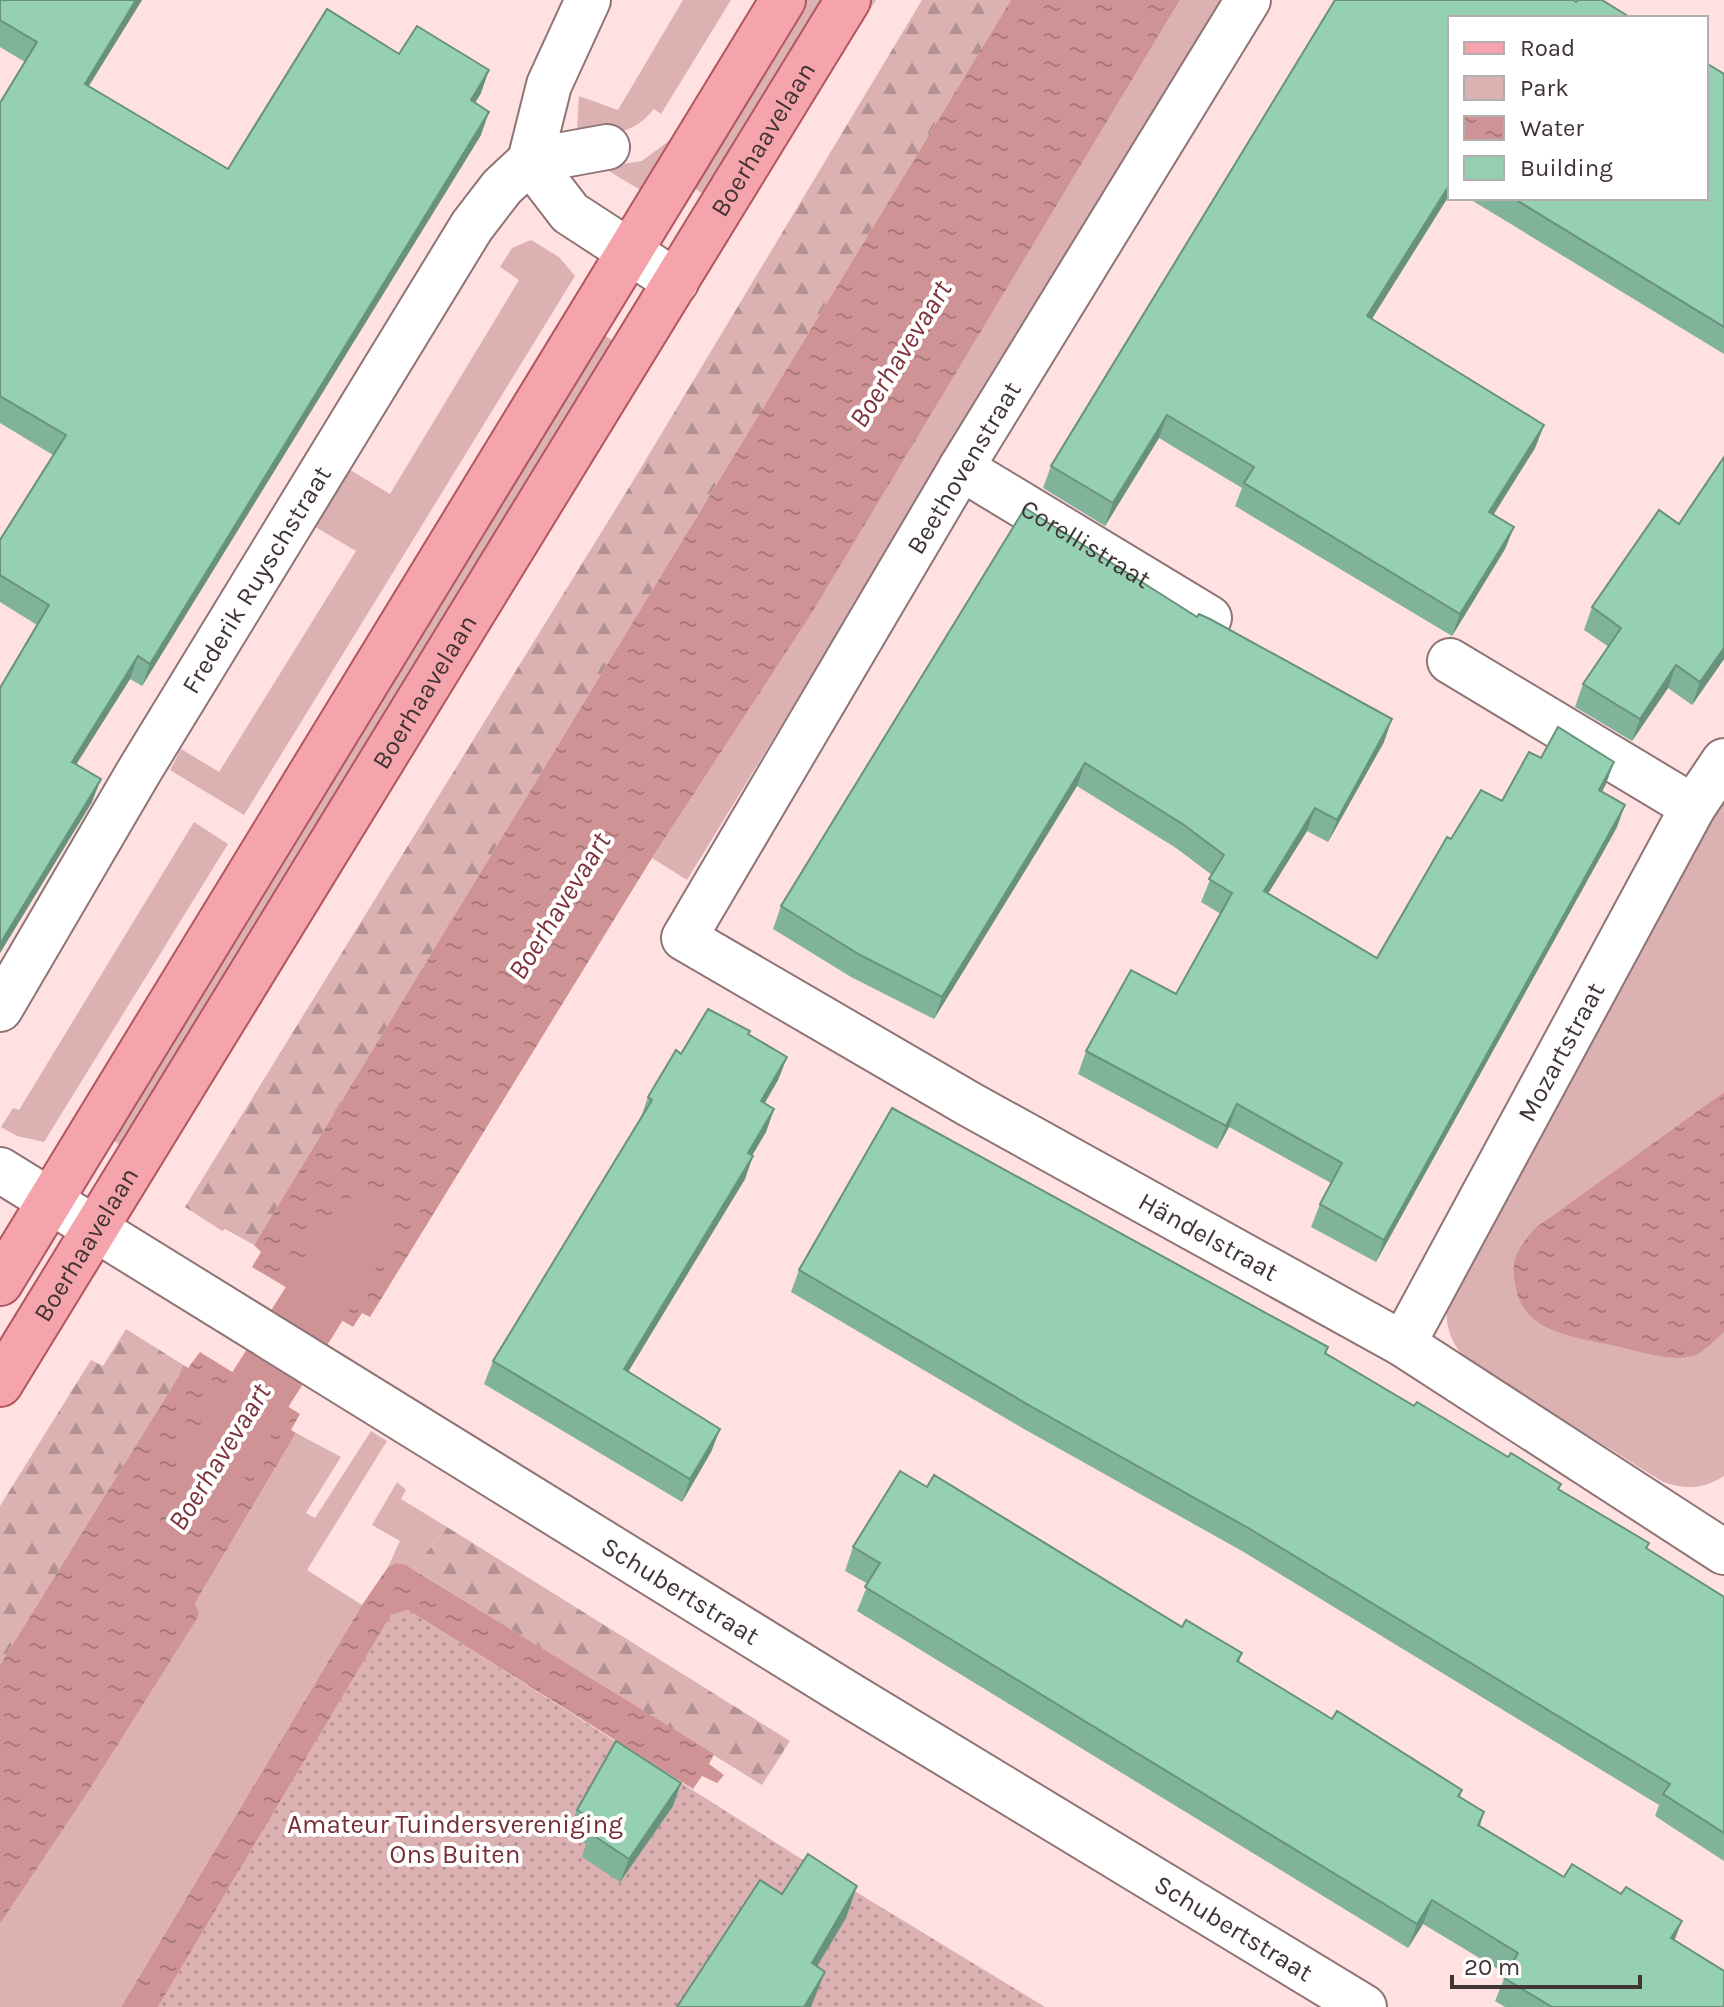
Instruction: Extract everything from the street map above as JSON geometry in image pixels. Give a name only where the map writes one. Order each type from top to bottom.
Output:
[{"type":"main road","name":"Boerhaavelaan","points":[[0,1283],[783,0]]},
{"type":"main road","name":"Boerhaavelaan","points":[[0,1384],[97,1231],[848,0]]},
{"type":"street","points":[[530,161],[549,85],[588,0]]},
{"type":"street","name":"Beethovenstraat","points":[[684,938],[961,468],[1248,0]]},
{"type":"street","points":[[530,161],[607,147]]},
{"type":"street","points":[[530,161],[570,213],[676,282]]},
{"type":"street","name":"Frederik Ruyschstraat","points":[[0,1009],[141,768],[472,226],[502,187],[530,161]]},
{"type":"street","name":"Corellistraat","points":[[961,468],[1209,618]]},
{"type":"street","points":[[1450,661],[1693,807]]},
{"type":"street","name":"Mozartstraat","points":[[1403,1344],[1693,807],[1724,761]]},
{"type":"street","name":"Händelstraat","points":[[684,938],[969,1104],[1403,1344],[1719,1537]]},
{"type":"street","name":"Schubertstraat","points":[[0,1170],[858,1700],[1364,2007]]},
{"type":"green space","points":[[683,0],[731,0],[661,114],[654,109],[637,124],[619,132],[599,134],[577,131],[579,96],[618,110]]},
{"type":"green space","points":[[800,0],[832,0],[707,196],[692,187]]},
{"type":"green space","points":[[866,0],[876,0],[702,276]]},
{"type":"green space","points":[[922,0],[1011,0],[254,1245],[225,1229],[222,1231],[185,1207],[633,481]]},
{"type":"green space","points":[[1180,0],[1225,0],[687,880],[652,858],[812,613]]},
{"type":"green space","points":[[677,135],[647,194],[602,167],[642,161]]},
{"type":"green space","points":[[531,240],[559,257],[575,276],[244,815],[170,770],[181,749],[219,772],[356,551],[307,522],[340,471],[352,471],[390,494],[519,280],[500,267],[512,248]]},
{"type":"green space","points":[[603,334],[615,342],[123,1147],[111,1139]]},
{"type":"green space","points":[[1724,796],[1724,1092],[1535,1228],[1695,1355],[1724,1332],[1724,1476],[1709,1484],[1687,1487],[1663,1482],[1467,1360],[1451,1337],[1447,1312],[1449,1294]]},
{"type":"green space","points":[[194,822],[228,844],[44,1142],[17,1136],[1,1127],[13,1108],[19,1110]]},
{"type":"green space","points":[[126,1329],[185,1366],[0,1665],[0,1506],[91,1360],[103,1366]]},
{"type":"green space","points":[[371,1431],[387,1441],[307,1570],[362,1605],[121,2007],[0,2007],[0,1924],[86,1795],[199,1613],[195,1603],[296,1433],[341,1457],[306,1513],[315,1518]]},
{"type":"green space","points":[[397,1482],[406,1490],[401,1499],[447,1527],[413,1569],[395,1563],[388,1567],[400,1541],[372,1525]]},
{"type":"green space","points":[[447,1527],[790,1741],[762,1785],[413,1569]]},
{"type":"green space","name":"Amateur Tuindersvereniging Ons Buiten","points":[[408,1610],[792,1853],[1045,2007],[158,2007],[391,1615]]},
{"type":"water","points":[[1011,0],[1180,0],[812,613],[652,858],[370,1317],[362,1313],[353,1327],[252,1267],[261,1252],[254,1245]]},
{"type":"water","points":[[1724,1092],[1724,1332],[1695,1355],[1676,1358],[1570,1336],[1530,1316],[1521,1304],[1516,1289],[1514,1262],[1535,1228]]},
{"type":"water","points":[[200,1352],[300,1414],[291,1430],[296,1433],[195,1603],[199,1613],[196,1620],[0,1924],[0,1665],[185,1366],[188,1368]]},
{"type":"water","points":[[395,1563],[406,1565],[714,1754],[709,1764],[724,1775],[717,1783],[702,1776],[693,1789],[408,1610],[391,1615],[158,2007],[121,2007],[362,1605],[388,1567]]},
{"type":"building","points":[[0,0],[136,0],[85,84],[228,169],[327,9],[399,54],[417,26],[489,70],[471,100],[489,112],[150,664],[138,656],[72,762],[101,779],[0,944],[0,688],[49,605],[0,575],[0,540],[66,435],[0,396],[0,103],[37,42],[0,20]]},
{"type":"building","points":[[1335,0],[1602,0],[1628,16],[1448,16],[1448,187],[1367,316],[1544,425],[1489,512],[1514,527],[1460,614],[1244,483],[1254,467],[1167,415],[1113,503],[1051,466]]},
{"type":"building","points":[[1708,64],[1724,74],[1724,327],[1516,200],[1708,200]]},
{"type":"building","points":[[1724,457],[1724,648],[1700,682],[1676,665],[1640,719],[1583,684],[1621,628],[1592,607],[1659,510],[1679,524]]},
{"type":"building","points":[[1025,508],[1197,617],[1199,614],[1210,619],[1392,719],[1337,820],[1315,808],[1264,891],[1377,958],[1447,837],[1451,839],[1481,790],[1502,801],[1529,752],[1541,758],[1558,727],[1614,762],[1599,790],[1625,805],[1384,1240],[1320,1204],[1342,1163],[1237,1104],[1226,1126],[1086,1051],[1131,970],[1176,994],[1232,893],[1209,879],[1224,855],[1184,825],[1085,763],[942,997],[860,955],[781,906]]},
{"type":"building","points":[[708,1009],[750,1031],[748,1034],[787,1057],[761,1101],[774,1109],[748,1153],[753,1156],[624,1369],[720,1429],[690,1479],[493,1361],[652,1100],[648,1097],[676,1050],[681,1054]]},
{"type":"building","points":[[892,1108],[1328,1347],[1325,1353],[1414,1406],[1417,1402],[1508,1457],[1511,1453],[1561,1484],[1558,1489],[1649,1543],[1646,1548],[1724,1597],[1724,1833],[1663,1794],[1670,1784],[1250,1529],[1032,1407],[799,1270]]},
{"type":"building","points":[[900,1471],[927,1487],[934,1475],[1182,1627],[1186,1620],[1242,1653],[1237,1661],[1332,1719],[1337,1711],[1462,1790],[1458,1796],[1484,1812],[1478,1825],[1564,1877],[1572,1864],[1621,1894],[1626,1887],[1682,1921],[1671,1938],[1724,1971],[1724,2007],[1552,2007],[1504,1978],[1518,1953],[1432,1900],[1417,1924],[865,1587],[880,1563],[853,1547]]},
{"type":"building","points":[[616,1741],[681,1783],[629,1859],[590,1833],[597,1822],[577,1810]]},
{"type":"building","points":[[808,1854],[857,1886],[812,1963],[825,1972],[804,2007],[677,2007],[760,1880],[782,1894]]},
{"type":"waterway","name":"Boerhavevaart","points":[[212,1467],[361,1229]]}]
